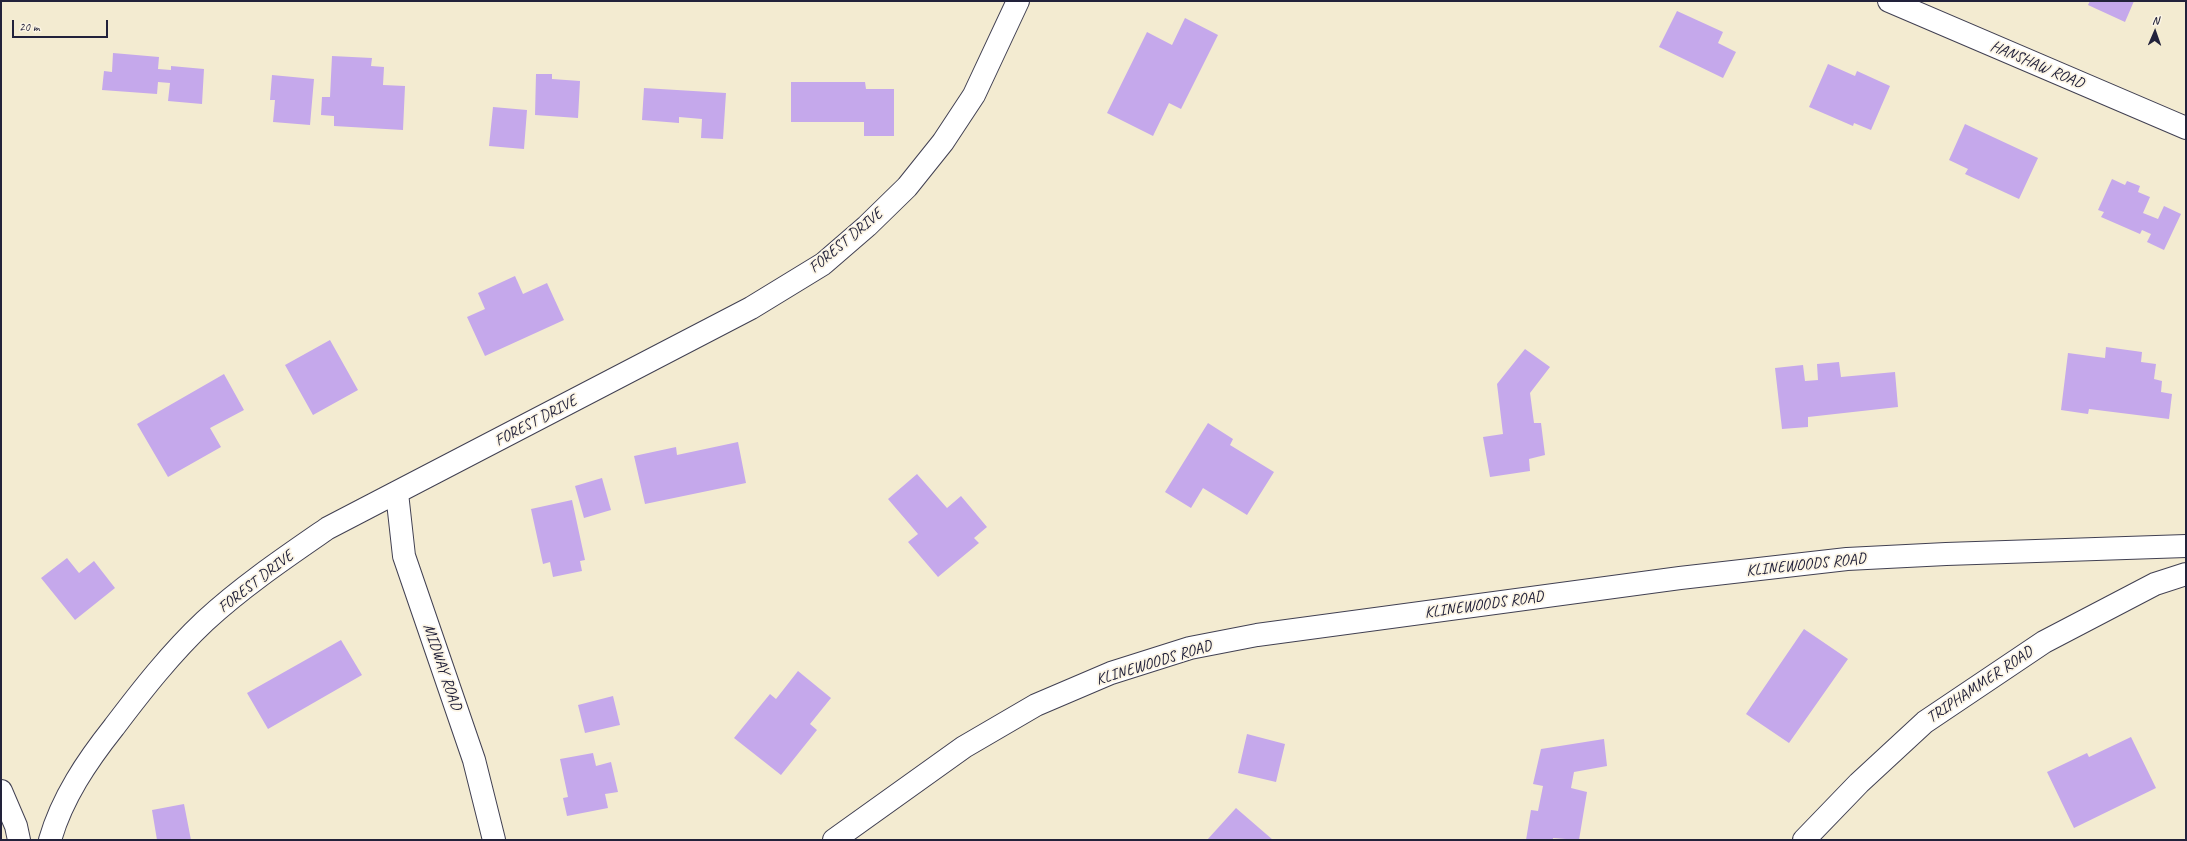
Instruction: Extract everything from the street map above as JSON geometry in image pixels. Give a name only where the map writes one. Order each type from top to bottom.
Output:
[{"type":"street","name":"FOREST DRIVE","points":[[50,840],[64,803],[90,758],[151,678],[205,622],[264,573],[328,528],[751,308],[823,264],[867,226],[907,187],[943,142],[974,94],[1018,1]]},
{"type":"street","name":"HANSHAW ROAD","points":[[1889,1],[2186,128]]},
{"type":"street","name":"MIDWAY ROAD","points":[[397,493],[404,556],[474,760],[494,840]]},
{"type":"street","name":"KLINEWOODS ROAD","points":[[834,840],[964,747],[1036,705],[1111,673],[1190,648],[1256,635],[1634,584],[1848,559],[1946,554],[2186,546]]},
{"type":"street","name":"TRIPHAMMER ROAD","points":[[1804,840],[1858,783],[1925,722],[2017,659],[2066,630],[2156,584],[2186,574]]},
{"type":"street","points":[[1,791],[16,826],[19,840]]},
{"type":"building","points":[[2090,1],[2134,1],[2125,22],[2088,5]]},
{"type":"building","points":[[1677,11],[1723,32],[1718,43],[1736,52],[1723,78],[1659,47]]},
{"type":"building","points":[[1185,18],[1218,35],[1181,109],[1169,103],[1153,136],[1107,113],[1147,32],[1172,45]]},
{"type":"building","points":[[113,53],[159,57],[158,69],[171,70],[171,66],[204,69],[202,104],[168,101],[170,83],[158,82],[157,94],[102,90],[104,71],[112,72]]},
{"type":"building","points":[[332,56],[372,58],[371,66],[384,67],[383,85],[405,86],[403,130],[334,126],[334,116],[321,115],[322,97],[330,97]]},
{"type":"building","points":[[1828,64],[1855,76],[1857,71],[1890,86],[1871,130],[1854,123],[1853,126],[1809,107]]},
{"type":"building","points":[[536,74],[552,74],[552,79],[580,81],[578,118],[535,115]]},
{"type":"building","points":[[272,75],[314,79],[310,125],[273,122],[275,100],[270,100]]},
{"type":"building","points":[[791,82],[865,82],[866,89],[894,89],[894,136],[864,136],[864,122],[791,122]]},
{"type":"building","points":[[644,88],[726,93],[723,139],[701,138],[702,119],[679,117],[679,123],[642,120]]},
{"type":"building","points":[[493,107],[527,110],[524,149],[489,146]]},
{"type":"building","points":[[1965,124],[2038,158],[2019,199],[1965,174],[1968,169],[1949,160]]},
{"type":"building","points":[[2112,179],[2125,185],[2127,181],[2140,186],[2138,192],[2150,197],[2143,213],[2158,219],[2164,206],[2181,214],[2164,250],[2147,242],[2151,234],[2142,230],[2140,234],[2101,217],[2104,212],[2098,210]]},
{"type":"building","points":[[515,276],[523,294],[547,283],[564,320],[485,356],[467,317],[485,309],[478,293]]},
{"type":"building","points":[[330,340],[358,390],[313,415],[285,365]]},
{"type":"building","points":[[2106,347],[2142,352],[2141,362],[2156,364],[2154,379],[2162,381],[2161,392],[2172,394],[2169,419],[2089,409],[2088,414],[2061,410],[2068,353],[2105,358]]},
{"type":"building","points":[[1525,349],[1550,367],[1530,393],[1534,423],[1541,423],[1545,455],[1529,459],[1530,471],[1490,477],[1483,437],[1503,434],[1497,384]]},
{"type":"building","points":[[1839,362],[1841,377],[1895,372],[1898,407],[1808,417],[1808,427],[1782,429],[1775,368],[1803,365],[1805,381],[1818,380],[1817,364]]},
{"type":"building","points":[[224,374],[244,410],[210,428],[221,447],[168,477],[137,424]]},
{"type":"building","points":[[1208,423],[1233,439],[1230,445],[1274,472],[1247,515],[1203,488],[1191,508],[1165,492]]},
{"type":"building","points":[[738,442],[746,483],[645,504],[634,456],[676,447],[677,455]]},
{"type":"building","points":[[917,474],[947,508],[961,496],[987,527],[974,538],[979,543],[938,577],[908,542],[918,534],[888,499]]},
{"type":"building","points":[[602,478],[611,510],[584,518],[575,486]]},
{"type":"building","points":[[572,500],[585,560],[580,561],[582,571],[553,577],[550,562],[543,564],[531,509]]},
{"type":"building","points":[[67,558],[79,573],[94,561],[115,588],[75,620],[41,578]]},
{"type":"building","points":[[1804,629],[1848,659],[1789,743],[1746,714]]},
{"type":"building","points":[[341,640],[362,675],[268,729],[247,693]]},
{"type":"building","points":[[798,671],[831,698],[810,724],[817,730],[781,775],[734,738],[770,694],[776,699]]},
{"type":"building","points":[[613,696],[620,725],[585,733],[578,705]]},
{"type":"building","points":[[1247,734],[1285,744],[1276,782],[1238,773]]},
{"type":"building","points":[[2131,737],[2156,788],[2074,828],[2047,772],[2087,753],[2089,757]]},
{"type":"building","points":[[1604,739],[1607,766],[1574,772],[1571,788],[1587,792],[1579,840],[1553,838],[1553,840],[1526,840],[1531,810],[1538,811],[1543,786],[1533,784],[1541,749]]},
{"type":"building","points":[[593,753],[596,766],[611,762],[618,792],[605,794],[608,808],[567,816],[563,798],[568,797],[560,759]]},
{"type":"building","points":[[184,804],[191,840],[157,840],[152,810]]},
{"type":"building","points":[[1236,808],[1273,840],[1207,840]]}]
